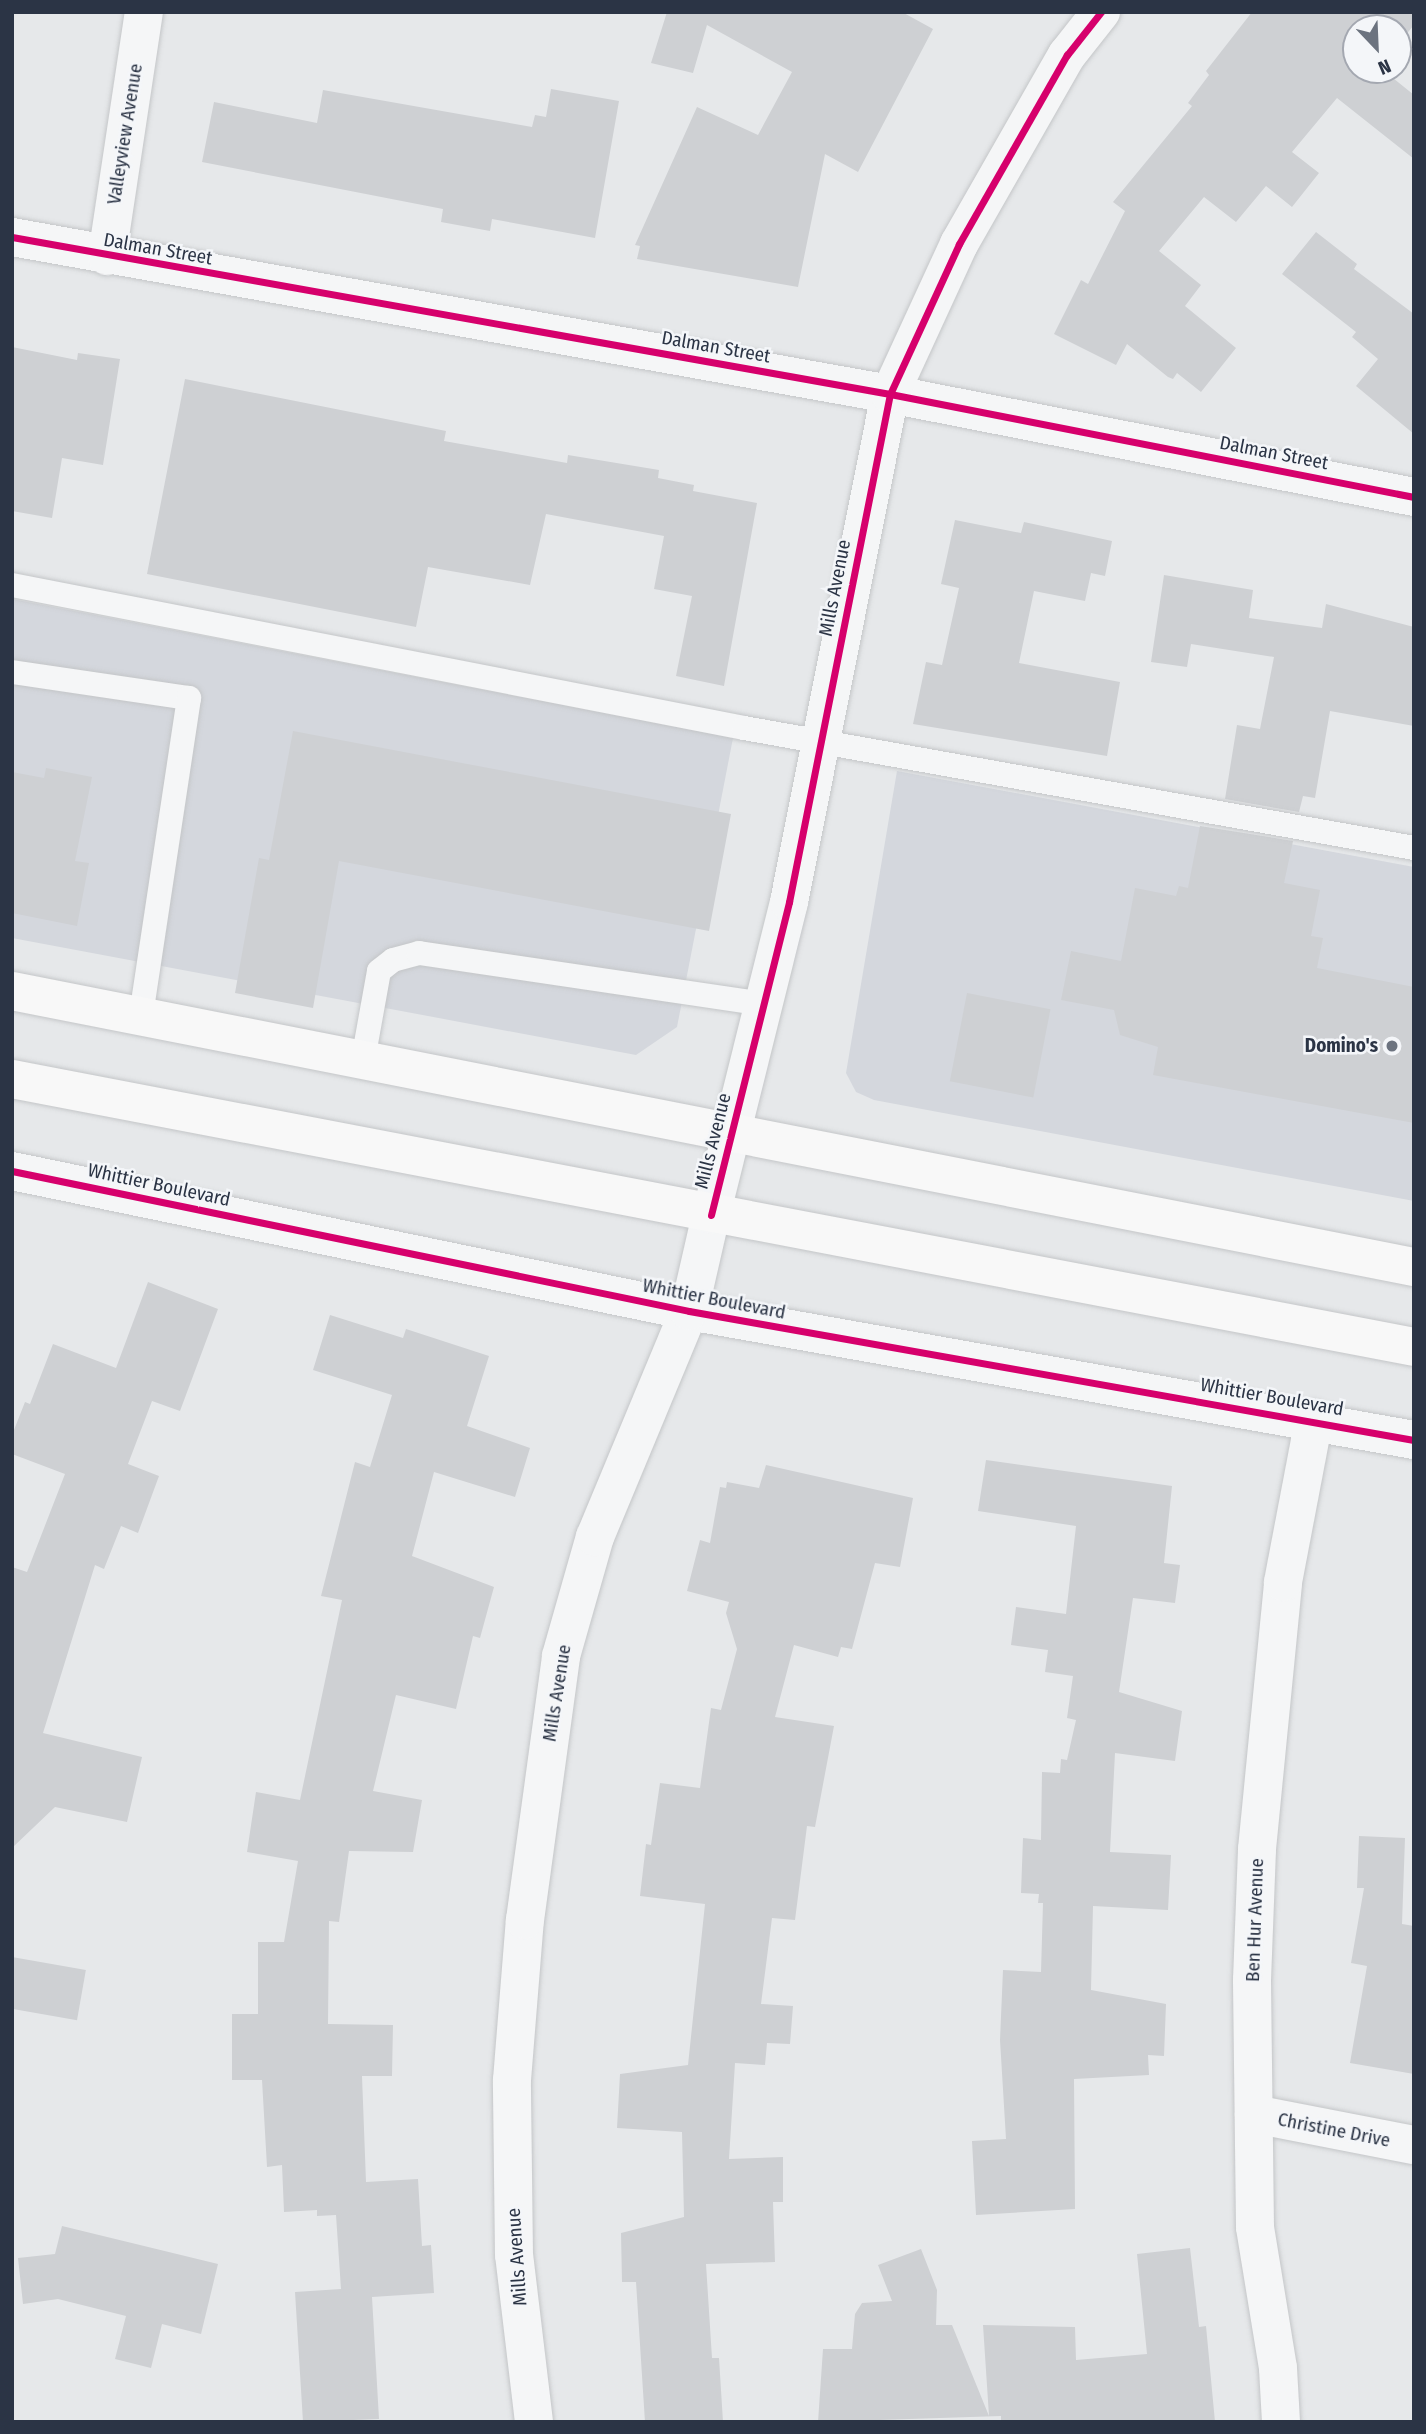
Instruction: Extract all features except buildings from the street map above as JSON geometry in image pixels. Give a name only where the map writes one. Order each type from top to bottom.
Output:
[{"type":"main road","points":[[12,991],[1414,1267]]},
{"type":"main road","points":[[12,1079],[711,1215],[1414,1347]]},
{"type":"street","name":"Valleyview Avenue","points":[[107,256],[144,12]]},
{"type":"street","name":"Mills Avenue","points":[[534,2422],[514,2255],[512,2080],[525,1920],[561,1656],[595,1537],[689,1311],[789,902],[890,394],[960,244],[1067,55],[1101,12]]},
{"type":"street","name":"Dalman Street","points":[[12,237],[890,394],[1414,497]]},
{"type":"street","name":"Whittier Boulevard","points":[[12,1171],[689,1311],[1314,1420],[1414,1440]]},
{"type":"street","name":"Ben Hur Avenue","points":[[1281,2422],[1278,2368],[1255,2227],[1252,1980],[1257,1849],[1283,1582],[1314,1420]]},
{"type":"street","name":"Christine Drive","points":[[1254,2114],[1414,2145]]},
{"type":"lane","points":[[12,585],[821,742],[1414,848]]},
{"type":"lane","points":[[12,672],[189,698],[141,1017]]},
{"type":"lane","points":[[363,1060],[379,971],[393,960],[419,953],[763,1004]]},
{"type":"shaded area","points":[[12,599],[733,738],[677,1027],[636,1055],[12,938]]},
{"type":"shaded area","points":[[897,771],[1414,867],[1414,1201],[874,1100],[856,1092],[846,1073]]},
{"type":"cycle path","points":[[711,1215],[789,902],[890,394],[959,244],[1067,55],[1101,12]]},
{"type":"cycle path","points":[[12,237],[890,394],[1414,497]]},
{"type":"cycle path","points":[[12,1171],[689,1311],[1414,1440]]},
{"type":"place","name":"Domino's","points":[[1392,1046]]}]
